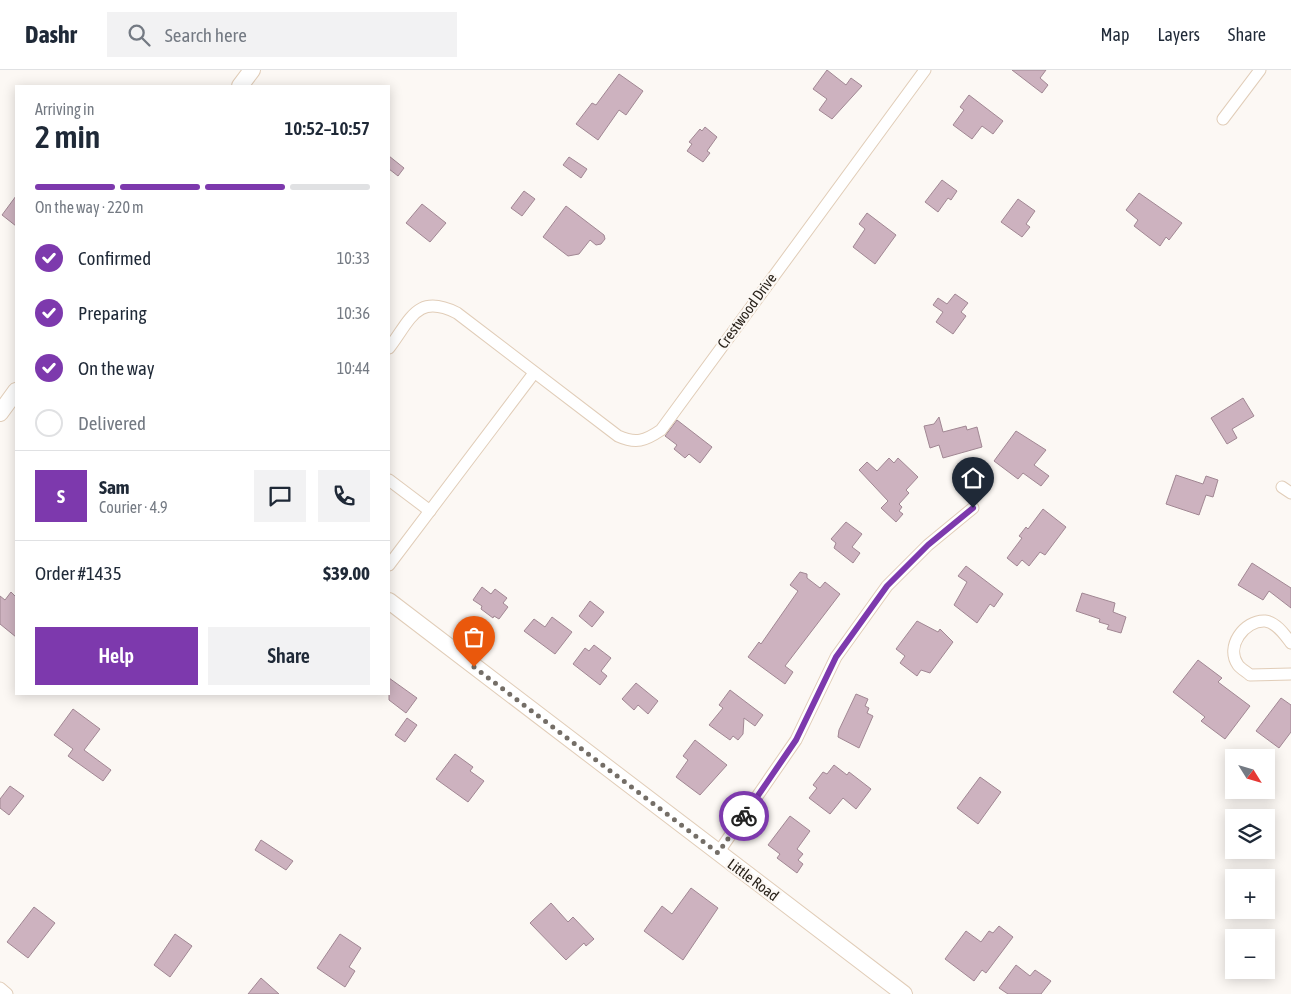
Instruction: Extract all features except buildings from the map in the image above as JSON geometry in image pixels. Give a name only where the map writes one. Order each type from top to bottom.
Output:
[{"type":"street","points":[[241,85],[252,70]]},
{"type":"street","name":"Crestwood Drive","points":[[390,347],[416,312],[428,304],[442,306],[457,313],[618,436],[632,442],[647,439],[661,430],[924,70]]},
{"type":"street","points":[[1223,119],[1260,70]]},
{"type":"street","points":[[390,564],[534,373]]},
{"type":"street","points":[[0,413],[15,392]]},
{"type":"street","points":[[390,481],[430,511]]},
{"type":"street","points":[[718,853],[796,740],[836,657],[887,586],[928,545],[973,508]]},
{"type":"street","name":"Little Road","points":[[390,602],[904,994]]},
{"type":"street","points":[[1291,643],[1280,629],[1266,621],[1250,624],[1238,634],[1234,651],[1238,665],[1250,675],[1291,674]]},
{"type":"street","points":[[0,988],[7,994]]},
{"type":"way so far","points":[[474,667],[718,853],[744,816]]},
{"type":"route","points":[[744,816],[796,740],[836,657],[887,586],[928,545],[973,508]]}]
